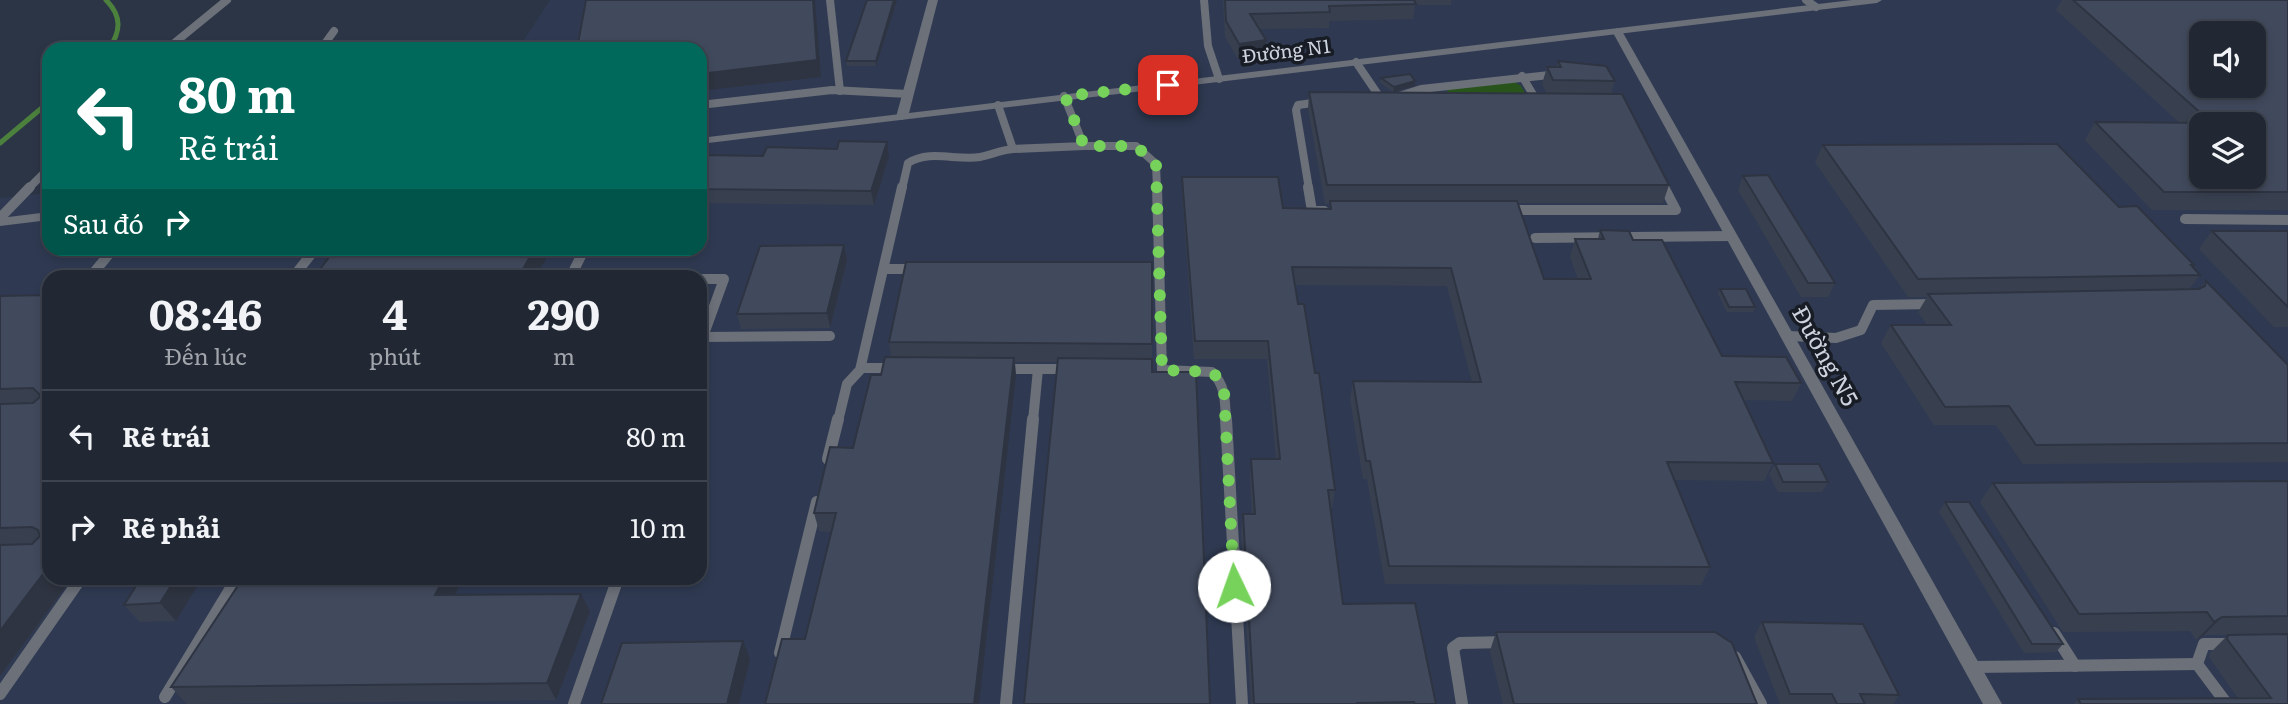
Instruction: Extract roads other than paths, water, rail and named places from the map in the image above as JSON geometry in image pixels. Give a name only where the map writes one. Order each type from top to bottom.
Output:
[{"type":"street","points":[[902,117],[933,0]]},
{"type":"street","name":"Đường N1","points":[[707,140],[1877,0]]},
{"type":"street","name":"Đường N5","points":[[1617,31],[1993,704]]},
{"type":"street","points":[[0,220],[42,217]]},
{"type":"lane","points":[[176,42],[227,0]]},
{"type":"lane","points":[[830,0],[840,91]]},
{"type":"lane","points":[[1204,0],[1208,46],[1219,79]]},
{"type":"lane","points":[[1806,0],[1816,7]]},
{"type":"lane","points":[[326,42],[334,31]]},
{"type":"lane","points":[[1356,62],[1383,102]]},
{"type":"lane","points":[[1383,102],[1421,89],[1522,76],[1571,74]]},
{"type":"lane","points":[[1522,76],[1538,103]]},
{"type":"lane","points":[[707,104],[840,91],[908,94]]},
{"type":"lane","points":[[1065,96],[1084,146]]},
{"type":"lane","points":[[1331,102],[1306,102],[1298,105],[1296,110],[1312,211],[1339,211]]},
{"type":"lane","points":[[1370,102],[1409,102]]},
{"type":"lane","points":[[1525,103],[1551,104]]},
{"type":"lane","points":[[998,105],[1013,149]]},
{"type":"lane","points":[[825,470],[847,384],[861,368],[911,160],[982,157],[998,150],[1013,149],[1136,146],[1156,164],[1162,370]]},
{"type":"lane","points":[[1501,210],[1676,210],[1652,164]]},
{"type":"lane","points":[[0,220],[42,175]]},
{"type":"lane","points":[[2185,219],[2288,220]]},
{"type":"lane","points":[[1535,238],[1731,236]]},
{"type":"lane","points":[[96,270],[107,256]]},
{"type":"lane","points":[[884,269],[926,269]]},
{"type":"lane","points":[[1147,271],[1160,271]]},
{"type":"lane","points":[[707,279],[724,279],[707,310]]},
{"type":"lane","points":[[1788,336],[1836,338],[1861,330],[1874,305],[1941,304]]},
{"type":"lane","points":[[707,341],[830,336]]},
{"type":"lane","points":[[861,368],[915,368]]},
{"type":"lane","points":[[997,369],[1079,369]]},
{"type":"lane","points":[[1006,704],[1038,369]]},
{"type":"lane","points":[[1148,370],[1212,372],[1220,380],[1224,391],[1242,704]]},
{"type":"lane","points":[[777,667],[819,495]]},
{"type":"lane","points":[[0,694],[76,585]]},
{"type":"lane","points":[[165,697],[233,585]]},
{"type":"lane","points":[[574,704],[616,585]]},
{"type":"lane","points":[[2045,620],[2075,666]]},
{"type":"lane","points":[[1462,704],[1453,648],[1460,643],[1521,642]]},
{"type":"lane","points":[[2197,664],[2204,645],[2246,644]]},
{"type":"lane","points":[[1721,646],[1738,660],[1761,704]]},
{"type":"lane","points":[[1973,667],[2197,664]]},
{"type":"lane","points":[[2197,664],[2227,704]]},
{"type":"waterway","points":[[106,0],[115,12],[118,24],[113,42]]},
{"type":"waterway","points":[[0,143],[42,108]]}]
